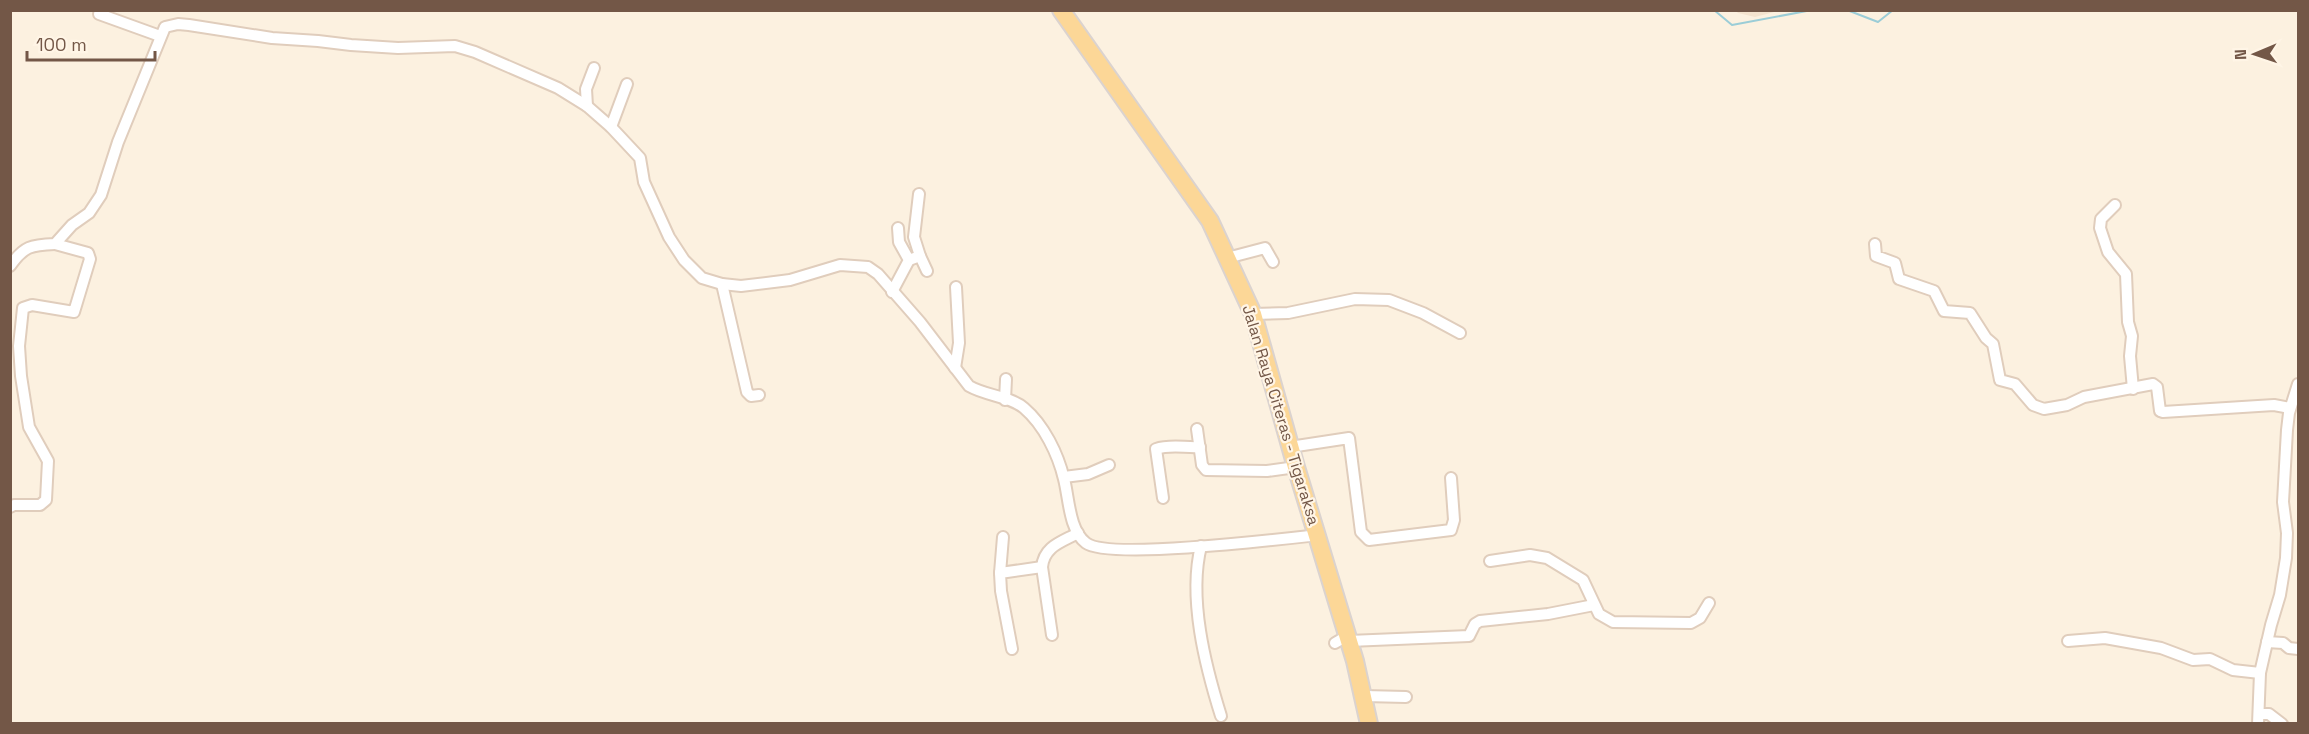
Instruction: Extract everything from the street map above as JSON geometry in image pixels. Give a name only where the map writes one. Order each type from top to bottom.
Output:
[{"type":"main road","name":"Jalan Raya Citeras - Tigaraksa","points":[[1061,10],[1210,220],[1253,314],[1290,447],[1318,535],[1344,640],[1364,696],[1369,723]]},
{"type":"street","points":[[99,14],[160,36]]},
{"type":"street","points":[[55,244],[72,225],[89,213],[101,195],[118,142],[165,27],[178,24],[272,38],[318,40],[351,45],[398,48],[455,46],[475,52],[572,95],[611,127],[640,158],[644,182],[669,237],[684,260],[702,278],[722,284],[741,286],[774,283],[840,265],[868,267],[878,274],[920,322],[969,386],[1025,408],[1051,444],[1064,477],[1071,514],[1084,542],[1095,548],[1145,550],[1318,535]]},
{"type":"street","points":[[587,106],[586,88],[594,68]]},
{"type":"street","points":[[611,127],[627,84]]},
{"type":"street","points":[[919,194],[914,237],[927,271]]},
{"type":"street","points":[[2115,205],[2101,219],[2100,228],[2108,252],[2126,274],[2133,389]]},
{"type":"street","points":[[898,228],[899,242],[909,260]]},
{"type":"street","points":[[10,266],[18,255],[29,247],[55,244],[88,253],[90,258],[74,312],[32,305],[23,308],[19,346],[28,427],[48,461],[48,482],[46,500],[40,505],[10,507]]},
{"type":"street","points":[[1875,244],[1876,256],[1895,263],[1899,279],[1934,291],[1944,311],[1970,313],[1986,338],[1993,344],[2000,380],[2015,384],[2032,405],[2054,409],[2084,397],[2156,385],[2160,411],[2163,412],[2274,405],[2292,411]]},
{"type":"street","points":[[1227,258],[1265,248],[1274,262]]},
{"type":"street","points":[[892,292],[909,260],[920,256]]},
{"type":"street","points":[[722,284],[747,392],[752,396],[759,395]]},
{"type":"street","points":[[955,368],[959,343],[956,286]]},
{"type":"street","points":[[1253,314],[1288,313],[1355,299],[1389,300],[1423,313],[1460,333]]},
{"type":"street","points":[[1005,400],[1006,379]]},
{"type":"street","points":[[2282,723],[2269,714],[2258,718],[2260,673],[2280,595],[2286,558],[2283,502],[2292,411],[2298,384]]},
{"type":"street","points":[[1197,429],[1206,471],[1266,471],[1296,467]]},
{"type":"street","points":[[1290,447],[1349,438],[1361,532],[1369,540],[1451,530],[1454,519],[1451,478]]},
{"type":"street","points":[[1163,498],[1156,449],[1167,446],[1200,447]]},
{"type":"street","points":[[1064,477],[1085,475],[1109,465]]},
{"type":"street","points":[[1052,635],[1042,559],[1048,549],[1078,533]]},
{"type":"street","points":[[1003,537],[1000,591],[1012,649]]},
{"type":"street","points":[[1201,546],[1196,567],[1200,620],[1209,676],[1221,716]]},
{"type":"street","points":[[1490,561],[1530,555],[1547,558],[1583,580],[1594,605],[1603,617],[1613,622],[1691,623],[1700,618],[1709,603]]},
{"type":"street","points":[[1000,573],[1042,567]]},
{"type":"street","points":[[1344,640],[1469,636],[1475,624],[1480,621],[1548,614],[1594,605]]},
{"type":"street","points":[[2068,641],[2105,638],[2161,648],[2193,660],[2210,659],[2233,670],[2260,673]]},
{"type":"street","points":[[2267,642],[2285,644],[2289,648],[2298,649]]},
{"type":"street","points":[[1364,696],[1406,697]]},
{"type":"shaded area","points":[[1736,11],[1778,11],[1755,17]]},
{"type":"waterway","points":[[1714,10],[1732,25],[1812,10]]},
{"type":"waterway","points":[[1847,10],[1878,22],[1893,10]]}]
